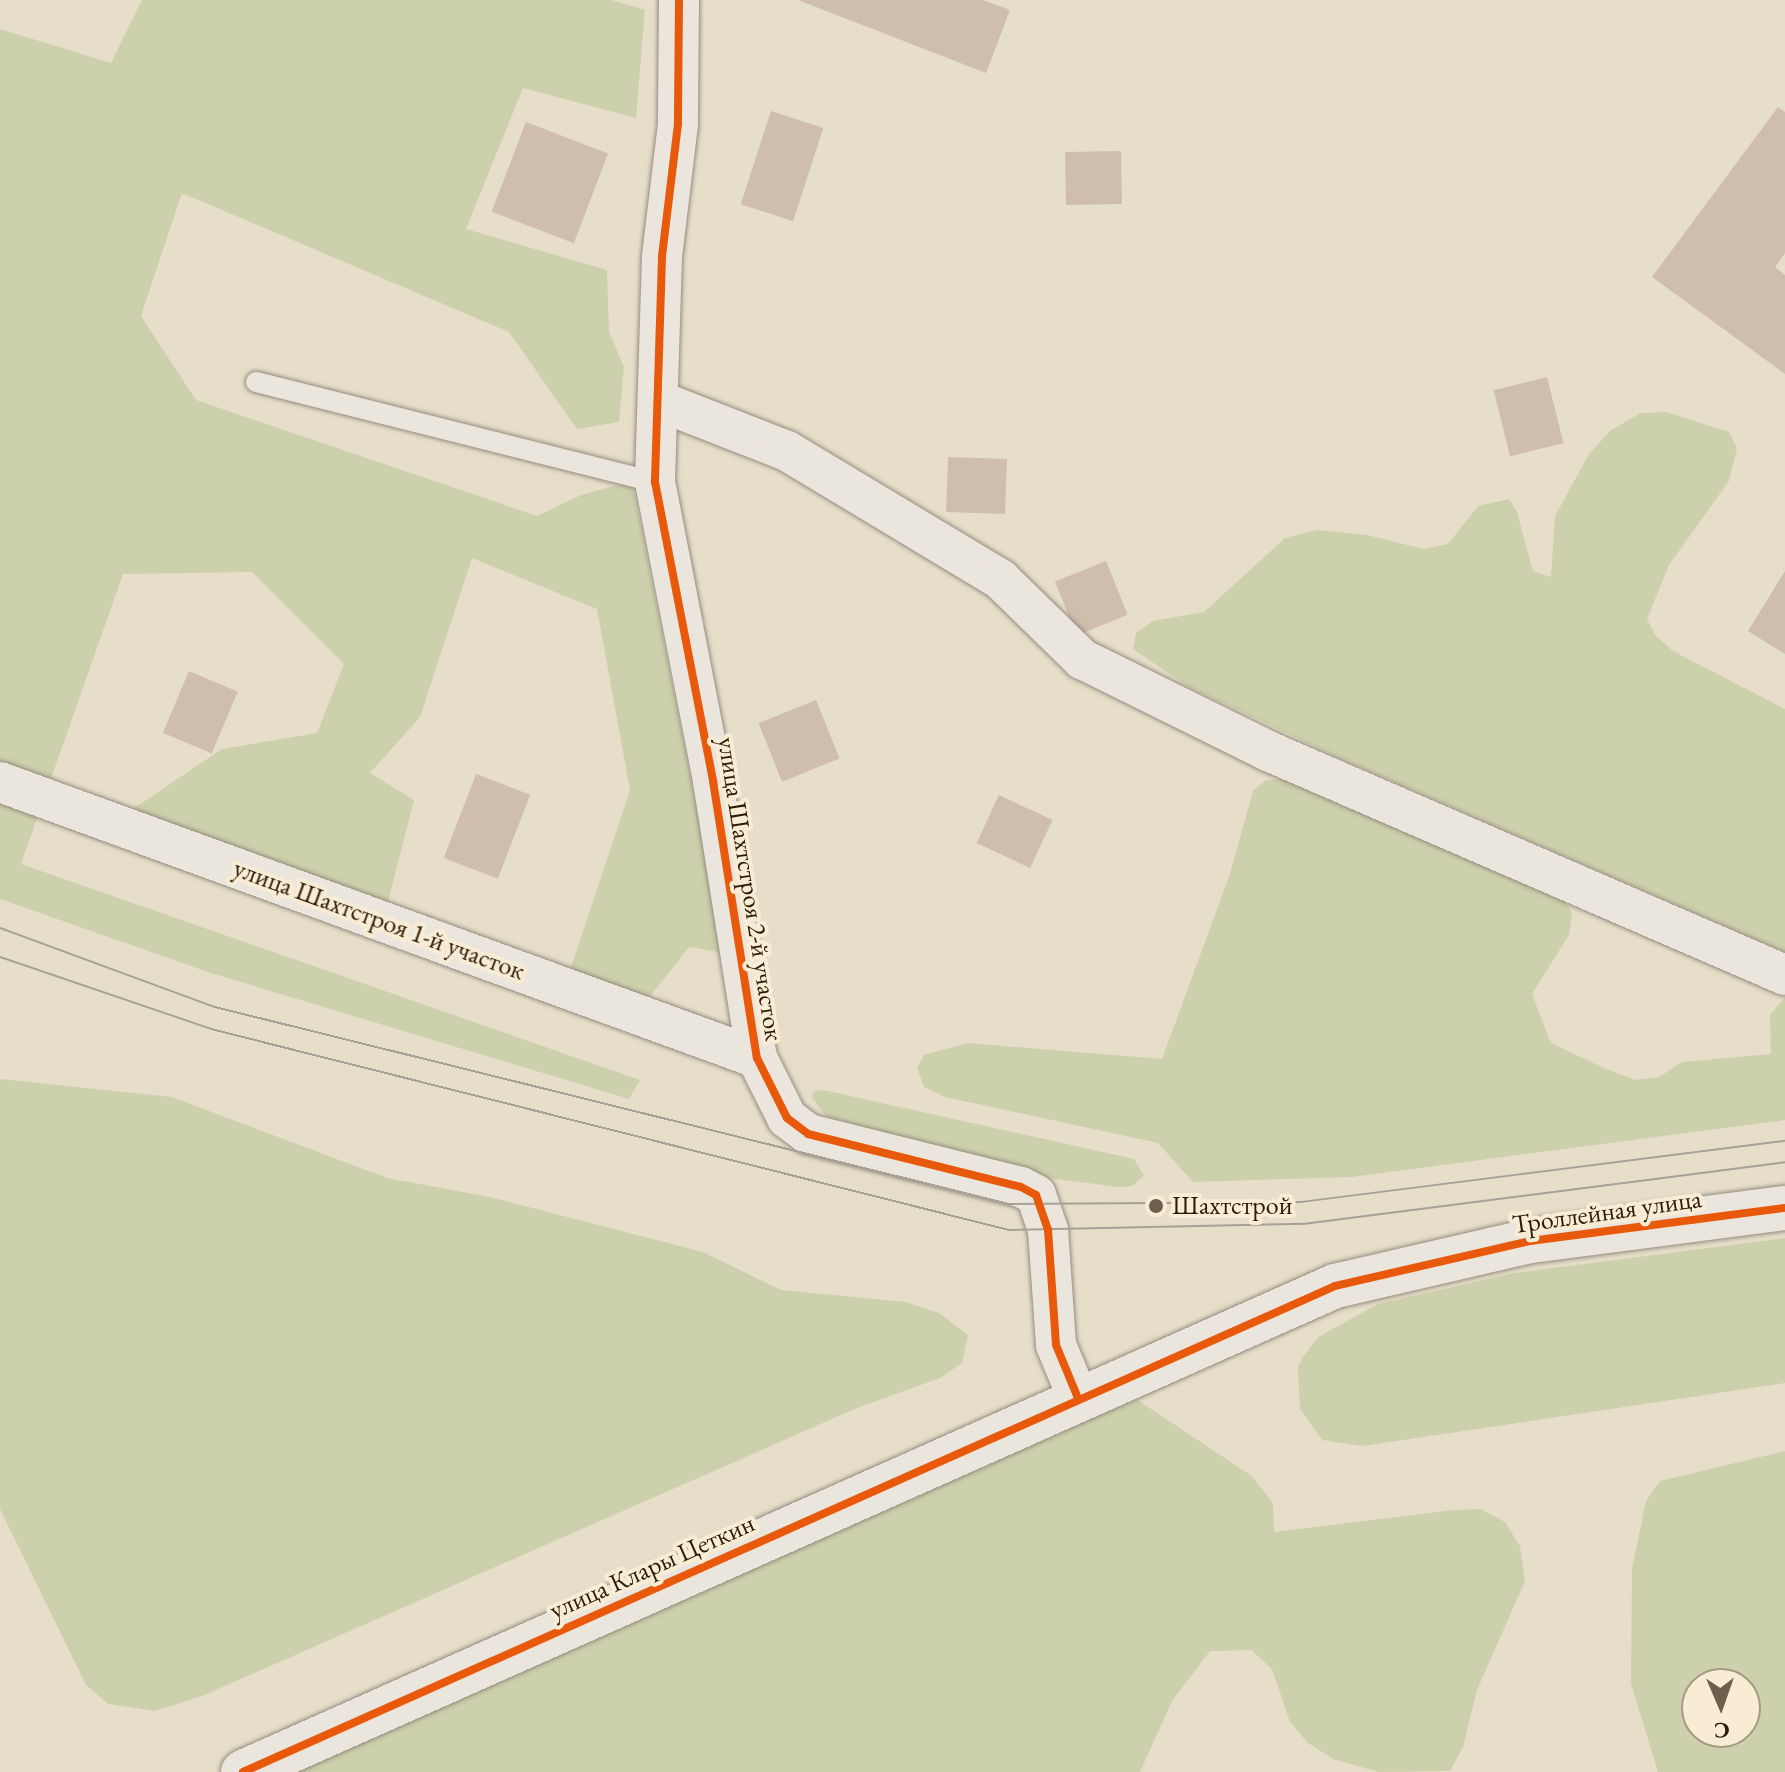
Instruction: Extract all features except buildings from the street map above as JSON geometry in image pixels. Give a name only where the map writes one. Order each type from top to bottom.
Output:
[{"type":"street","name":"улица Шахтстроя 2-й участок","points":[[687,4],[678,124],[662,257],[655,482],[713,781],[757,1058],[787,1118],[808,1134],[1036,1195],[1048,1230],[1056,1345],[1078,1398]]},
{"type":"street","points":[[659,401],[787,451],[1000,579],[1082,659],[1268,751],[1785,975]]},
{"type":"street","name":"улица Шахтстроя 1-й участок","points":[[0,782],[757,1058]]},
{"type":"street","name":"Троллейная улица","points":[[1078,1398],[1247,1322],[1400,1267],[1530,1241],[1785,1208]]},
{"type":"street","name":"улица Клары Цеткин","points":[[243,1772],[1078,1398]]},
{"type":"lane","points":[[256,382],[655,482]]},
{"type":"green space","points":[[142,0],[611,0],[645,10],[636,118],[523,88],[466,229],[607,270],[609,332],[624,367],[619,422],[577,429],[509,332],[182,193],[141,316],[196,400],[537,516],[581,495],[632,481],[725,953],[689,947],[644,1004],[569,973],[630,790],[597,609],[472,558],[420,717],[370,773],[414,800],[385,914],[115,821],[222,749],[317,733],[344,664],[252,572],[123,574],[21,864],[640,1080],[629,1099],[211,973],[0,899],[0,29],[111,63]]},
{"type":"green space","points":[[1666,412],[1729,432],[1737,448],[1729,481],[1669,565],[1647,619],[1655,635],[1673,651],[1785,709],[1785,952],[1337,757],[1187,686],[1133,649],[1136,633],[1153,621],[1204,612],[1285,538],[1317,530],[1367,535],[1424,549],[1448,544],[1478,506],[1509,499],[1517,512],[1533,571],[1551,577],[1555,516],[1589,454],[1611,430],[1641,413]]},
{"type":"green space","points":[[1284,779],[1564,898],[1572,914],[1569,935],[1532,994],[1551,1043],[1606,1069],[1636,1080],[1659,1077],[1682,1062],[1771,1054],[1770,1015],[1785,997],[1785,1120],[1352,1177],[1193,1182],[1158,1143],[945,1097],[924,1087],[917,1068],[924,1055],[967,1043],[1162,1059],[1230,874],[1253,791],[1266,780]]},
{"type":"green space","points":[[0,1079],[172,1097],[387,1178],[490,1197],[703,1252],[781,1290],[906,1302],[939,1313],[968,1335],[962,1363],[940,1378],[857,1408],[202,1696],[155,1711],[108,1704],[86,1685],[0,1509]]},
{"type":"green space","points":[[823,1090],[1134,1159],[1144,1176],[1132,1186],[1119,1187],[1032,1176],[826,1116],[812,1098],[814,1091]]},
{"type":"green space","points":[[1785,1238],[1785,1383],[1363,1446],[1322,1440],[1300,1409],[1298,1367],[1303,1357],[1318,1337],[1378,1304],[1514,1273]]},
{"type":"green space","points":[[1118,1394],[1139,1401],[1252,1476],[1273,1503],[1274,1532],[1454,1510],[1480,1509],[1505,1522],[1520,1546],[1525,1581],[1477,1690],[1463,1747],[1450,1771],[1379,1772],[1333,1759],[1308,1743],[1290,1722],[1272,1669],[1251,1650],[1210,1651],[1172,1701],[1140,1772],[285,1772]]},
{"type":"green space","points":[[1785,1451],[1785,1772],[1658,1772],[1631,1684],[1632,1569],[1646,1501],[1660,1481]]},
{"type":"tram line","points":[[0,928],[215,1007],[1009,1204],[1301,1202],[1785,1141]]},
{"type":"tram line","points":[[0,957],[211,1029],[1009,1230],[1303,1224],[1785,1162]]},
{"type":"cycle path","points":[[679,0],[678,124],[662,257],[655,482],[713,781],[757,1058],[787,1118],[808,1134],[1021,1187],[1036,1195],[1048,1230],[1056,1345],[1078,1398]]},
{"type":"cycle path","points":[[243,1772],[1335,1286],[1530,1241],[1785,1208]]},
{"type":"place","name":"Шахтстрой","points":[[1156,1206]]}]
